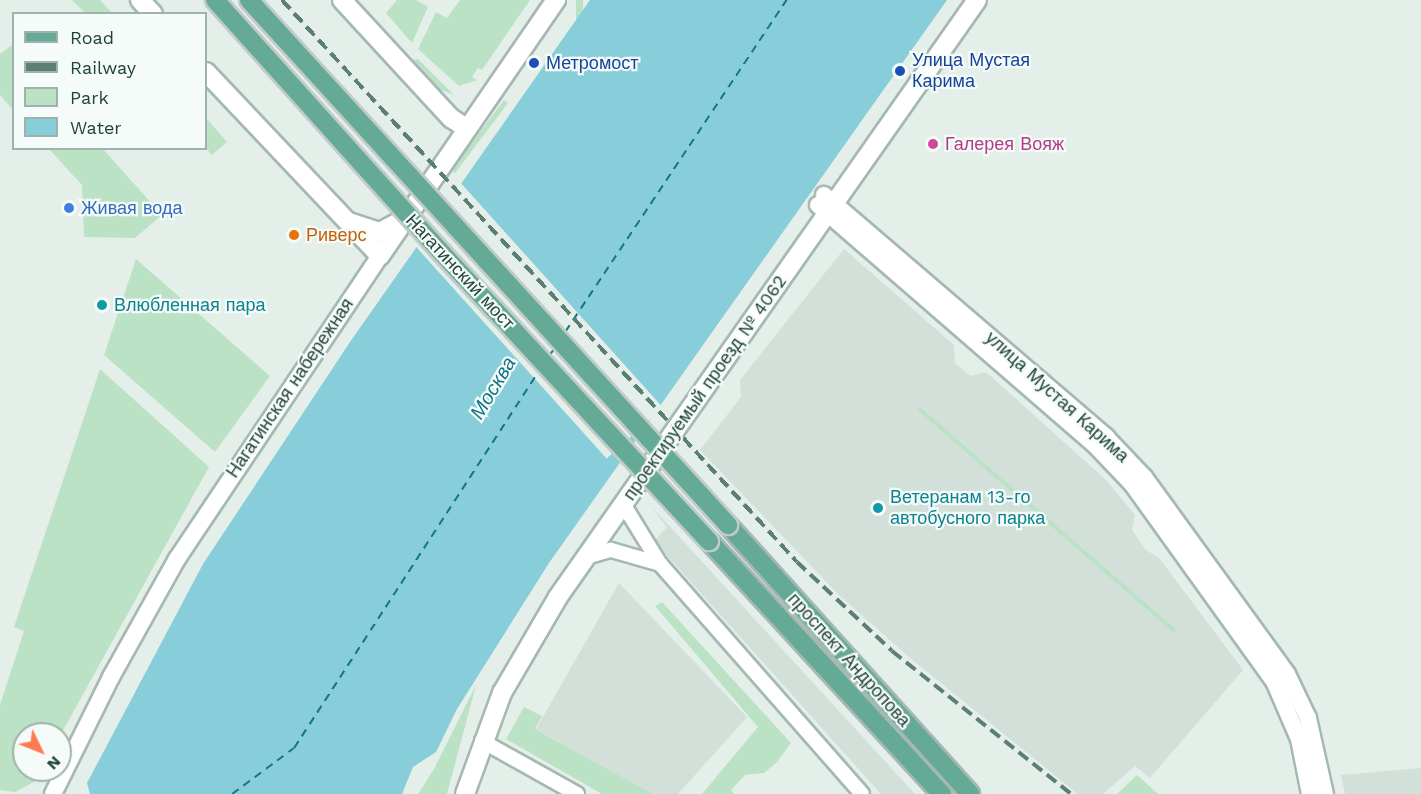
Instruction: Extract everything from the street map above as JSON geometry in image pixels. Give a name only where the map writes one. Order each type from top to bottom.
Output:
[{"type":"main road","points":[[140,0],[151,12]]},
{"type":"main road","name":"Нагатинский мост","points":[[215,0],[442,253],[709,541]]},
{"type":"main road","name":"Нагатинский мост","points":[[249,0],[728,525]]},
{"type":"main road","points":[[342,0],[451,118],[466,128]]},
{"type":"main road","name":"Нагатинская набережная","points":[[380,256],[556,0]]},
{"type":"main road","name":"проектируемый проезд № 4062","points":[[465,794],[482,741],[506,686],[586,557],[962,0]]},
{"type":"main road","name":"проектируемый проезд № 4062","points":[[453,794],[491,688],[532,616],[826,204],[977,0]]},
{"type":"main road","points":[[207,73],[380,256]]},
{"type":"main road","points":[[346,221],[380,232],[405,219]]},
{"type":"main road","name":"проспект Андропова","points":[[728,525],[970,794]]},
{"type":"main road","name":"проспект Андропова","points":[[709,541],[942,794]]},
{"type":"street","name":"улица Мустая Карима","points":[[826,204],[1097,447],[1133,485],[1274,681],[1299,738],[1310,794]]},
{"type":"street","name":"улица Мустая Карима","points":[[826,204],[1106,437],[1144,477],[1287,674],[1308,718],[1325,794]]},
{"type":"street","name":"Нагатинская набережная","points":[[53,794],[111,677],[177,559],[380,256]]},
{"type":"street","points":[[623,504],[660,564],[862,794]]},
{"type":"street","points":[[586,557],[611,550],[660,564]]},
{"type":"street","points":[[482,741],[577,794]]},
{"type":"shaded area","points":[[844,249],[954,345],[955,363],[970,376],[986,372],[1107,481],[1135,515],[1132,530],[1146,550],[1159,558],[1243,670],[1150,778],[1135,766],[1103,794],[1078,794],[910,658],[840,596],[700,450],[741,397],[740,380]]},
{"type":"shaded area","points":[[650,505],[915,794],[881,794],[654,541],[667,527]]},
{"type":"shaded area","points":[[619,583],[747,717],[678,794],[652,794],[536,729]]},
{"type":"shaded area","points":[[1421,768],[1421,794],[1345,794],[1341,775]]},
{"type":"green space","points":[[72,0],[100,0],[111,12],[84,12]]},
{"type":"green space","points":[[397,0],[416,0],[428,7],[412,43],[386,13]]},
{"type":"green space","points":[[460,0],[530,0],[482,70],[478,68],[472,77],[477,80],[459,86],[418,49],[436,12],[447,18]]},
{"type":"green space","points":[[576,0],[583,0],[583,57],[576,57]]},
{"type":"green space","points":[[12,45],[12,109],[0,95],[0,54]]},
{"type":"green space","points":[[418,59],[454,95],[436,88],[414,65],[413,60]]},
{"type":"green space","points":[[504,100],[508,103],[455,173],[451,170]]},
{"type":"green space","points":[[207,119],[227,142],[212,155],[207,149]]},
{"type":"green space","points":[[50,150],[104,150],[162,215],[135,238],[84,237],[82,185]]},
{"type":"green space","points":[[136,259],[270,376],[215,452],[104,355]]},
{"type":"green space","points":[[100,369],[209,467],[68,722],[12,722],[12,782],[34,782],[15,792],[0,790],[0,705],[24,631],[14,627]]},
{"type":"green space","points":[[920,407],[1177,630],[1174,633],[917,410]]},
{"type":"green space","points":[[662,602],[791,743],[777,762],[764,773],[745,775],[731,790],[734,794],[702,794],[758,727],[655,606]]},
{"type":"green space","points":[[476,685],[447,794],[418,794],[434,769]]},
{"type":"green space","points":[[524,707],[542,716],[535,729],[653,794],[602,794],[506,739]]},
{"type":"green space","points":[[1137,775],[1158,794],[1117,794]]},
{"type":"water","name":"Москва","points":[[590,0],[947,0],[549,563],[457,709],[436,752],[413,767],[402,794],[90,794],[87,783],[203,564],[350,342]]},
{"type":"pier","points":[[459,181],[663,408],[607,459],[403,232]]},
{"type":"ferry route","points":[[565,332],[786,0]]},
{"type":"ferry route","points":[[548,357],[554,349]]},
{"type":"ferry route","points":[[232,794],[294,748],[539,371]]},
{"type":"railway","points":[[282,0],[797,562],[892,651],[1071,794]]},
{"type":"place","name":"Метромост","points":[[534,63]]},
{"type":"place","name":"Улица Мустая Карима","points":[[900,71]]},
{"type":"place","name":"Галерея Вояж","points":[[933,144]]},
{"type":"place","name":"Живая вода","points":[[69,208]]},
{"type":"place","name":"Риверс","points":[[294,235]]},
{"type":"place","name":"Влюбленная пара","points":[[102,305]]},
{"type":"place","name":"Ветеранам 13-го автобусного парка","points":[[878,508]]}]
